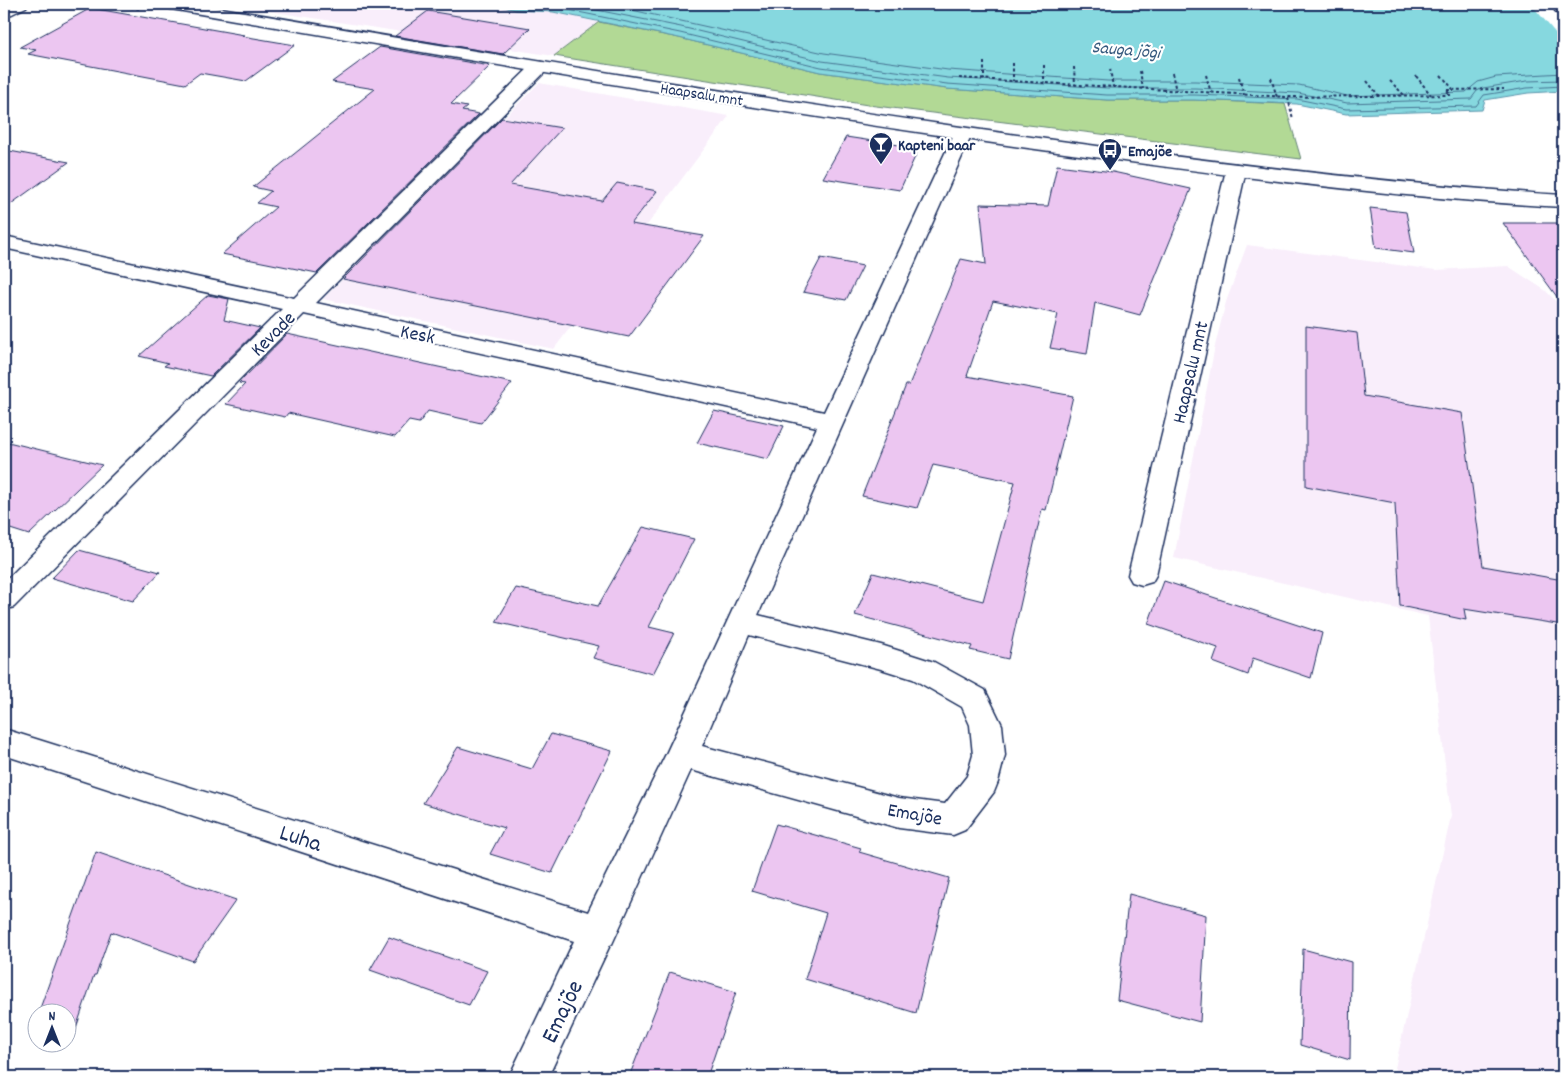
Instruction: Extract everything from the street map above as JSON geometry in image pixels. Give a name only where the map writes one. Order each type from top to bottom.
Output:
[{"type":"street","points":[[4,13],[20,4]]},
{"type":"street","name":"Haapsalu mnt","points":[[171,4],[540,67],[963,134],[1236,170],[1450,193],[1563,200]]},
{"type":"street","points":[[1558,4],[1563,10]]},
{"type":"street","name":"Kevade","points":[[4,599],[540,67]]},
{"type":"street","name":"Emajõe","points":[[528,1077],[599,932],[682,754],[740,622],[963,134]]},
{"type":"street","name":"Haapsalu mnt","points":[[1142,575],[1236,170]]},
{"type":"street","name":"Kesk","points":[[4,242],[833,422]]},
{"type":"street","name":"Emajõe","points":[[682,754],[899,813],[953,820],[982,782],[989,755],[986,725],[974,699],[923,670],[881,657],[740,622]]},
{"type":"street","name":"Luha","points":[[4,742],[599,932]]},
{"type":"path","points":[[1227,5],[1274,6]]},
{"type":"path","points":[[984,62],[984,80]]},
{"type":"path","points":[[1013,63],[1013,81]]},
{"type":"path","points":[[1044,65],[1044,83]]},
{"type":"path","points":[[1074,67],[1074,85]]},
{"type":"path","points":[[1110,69],[1112,87]]},
{"type":"path","points":[[1140,71],[1143,89]]},
{"type":"path","points":[[1172,73],[1176,91]]},
{"type":"path","points":[[1206,75],[1210,93]]},
{"type":"path","points":[[1441,75],[1454,90]]},
{"type":"path","points":[[1416,76],[1431,95]]},
{"type":"path","points":[[1239,77],[1244,95]]},
{"type":"path","points":[[959,78],[1288,98],[1451,95],[1446,90],[1504,89]]},
{"type":"path","points":[[1271,78],[1277,97]]},
{"type":"path","points":[[1368,81],[1379,96]]},
{"type":"path","points":[[1390,81],[1404,96]]},
{"type":"path","points":[[1288,98],[1293,119]]},
{"type":"shaded area","points":[[224,4],[492,4],[516,10],[553,12],[599,22],[554,56]]},
{"type":"shaded area","points":[[539,83],[729,116],[554,349],[323,299]]},
{"type":"shaded area","points":[[1247,245],[1436,270],[1508,266],[1546,291],[1563,309],[1563,1077],[1393,1077],[1451,816],[1428,616],[1174,558],[1215,346],[1226,302]]},
{"type":"green space","points":[[599,22],[679,38],[820,72],[947,89],[1107,100],[1194,100],[1285,104],[1301,159],[868,105],[554,56]]},
{"type":"water","name":"Sauga jõgi","points":[[492,4],[1563,4],[1563,91],[1528,93],[1485,100],[1482,110],[1346,114],[1297,104],[1194,100],[1107,100],[947,89],[820,72],[679,38],[553,12],[516,10]]},
{"type":"pier","points":[[1531,4],[1563,4],[1563,42]]},
{"type":"building","points":[[91,8],[295,45],[246,81],[200,73],[185,84],[28,54],[36,50],[20,47]]},
{"type":"building","points":[[428,11],[530,28],[503,54],[395,36]]},
{"type":"building","points":[[380,47],[490,66],[451,104],[467,107],[462,111],[479,114],[317,273],[222,254],[276,207],[257,203],[271,191],[253,187],[375,89],[332,82]]},
{"type":"building","points":[[502,118],[562,128],[510,185],[602,201],[617,183],[657,191],[631,224],[704,236],[629,337],[343,279]]},
{"type":"building","points":[[846,137],[919,148],[900,190],[823,178]]},
{"type":"building","points":[[4,150],[69,162],[4,209]]},
{"type":"building","points":[[1057,165],[1113,172],[1191,189],[1140,315],[1095,303],[1087,354],[1050,348],[1058,314],[993,301],[967,376],[1073,396],[1046,510],[1042,509],[1008,659],[970,650],[972,646],[855,615],[873,573],[983,601],[1015,482],[933,465],[917,508],[862,496],[906,385],[909,385],[961,259],[986,264],[980,204],[1048,206]]},
{"type":"building","points":[[1370,208],[1406,212],[1414,253],[1376,248]]},
{"type":"building","points":[[1503,223],[1563,223],[1563,305]]},
{"type":"building","points":[[821,258],[863,266],[846,300],[803,292]]},
{"type":"building","points":[[208,295],[229,299],[224,320],[260,328],[211,376],[164,366],[168,363],[139,356]]},
{"type":"building","points":[[1306,326],[1357,333],[1364,396],[1462,413],[1483,566],[1563,580],[1563,625],[1464,609],[1466,620],[1400,606],[1395,503],[1306,486]]},
{"type":"building","points":[[287,334],[512,383],[481,423],[428,411],[419,423],[409,421],[395,437],[288,413],[285,417],[226,404],[245,384],[239,383]]},
{"type":"building","points":[[714,411],[784,426],[768,459],[697,443]]},
{"type":"building","points":[[4,441],[102,465],[29,535],[4,527]]},
{"type":"building","points":[[643,527],[694,539],[649,627],[674,633],[653,674],[593,658],[599,646],[496,622],[516,588],[598,606]]},
{"type":"building","points":[[79,550],[160,572],[133,601],[52,578]]},
{"type":"building","points":[[1164,581],[1322,633],[1311,678],[1253,658],[1248,675],[1213,662],[1218,648],[1148,624]]},
{"type":"building","points":[[551,734],[612,751],[552,873],[490,854],[504,828],[423,803],[458,747],[532,769]]},
{"type":"building","points":[[776,824],[861,848],[859,852],[949,878],[916,1013],[805,979],[826,913],[752,891]]},
{"type":"building","points":[[96,852],[236,900],[193,961],[111,932],[78,1022],[78,1004],[42,1004]]},
{"type":"building","points":[[1129,894],[1206,915],[1200,1022],[1117,1000]]},
{"type":"building","points":[[389,937],[487,971],[469,1005],[370,970]]},
{"type":"building","points":[[1303,949],[1351,962],[1350,1060],[1300,1045]]},
{"type":"building","points":[[670,972],[736,992],[707,1077],[629,1077]]},
{"type":"place","name":"Kapteni baar","points":[[881,165]]},
{"type":"place","name":"Emajõe","points":[[1110,171]]}]
